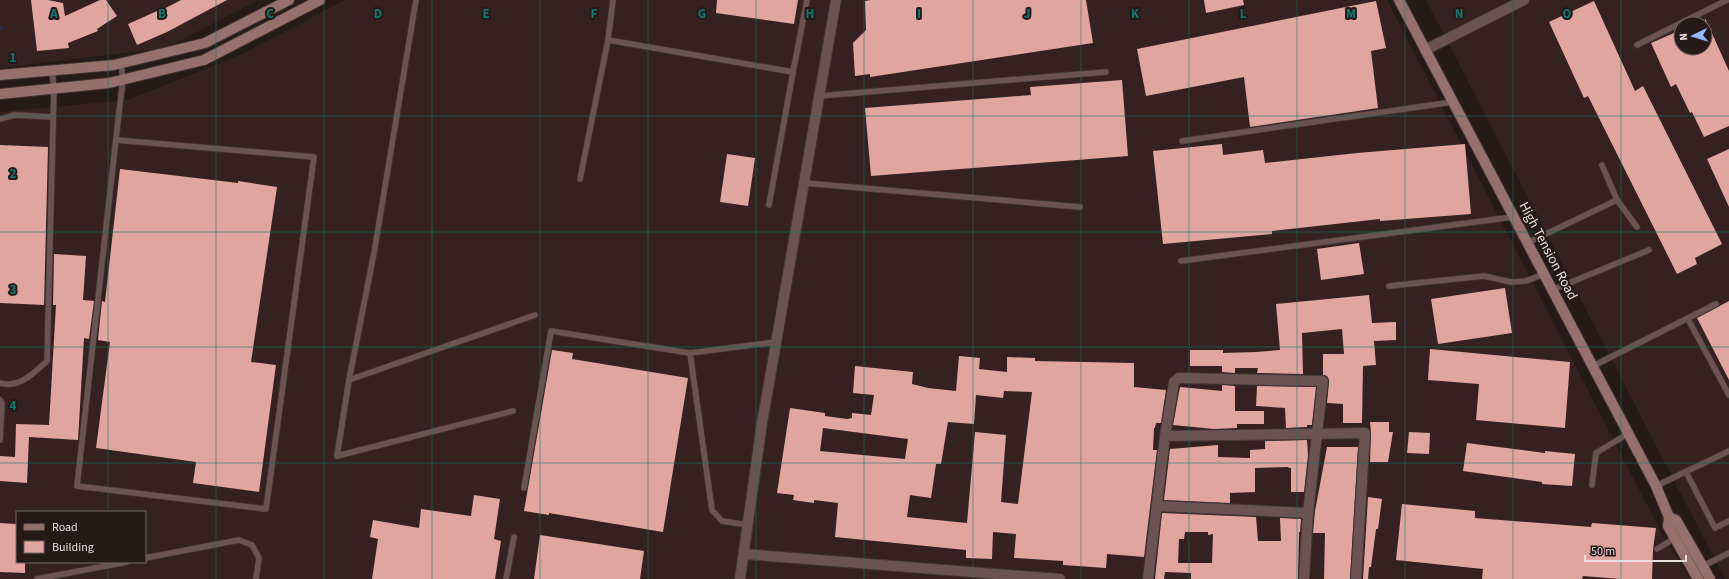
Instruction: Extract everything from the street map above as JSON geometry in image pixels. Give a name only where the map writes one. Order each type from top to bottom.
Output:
[{"type":"main road","points":[[0,75],[121,63],[206,43],[289,0]]},
{"type":"main road","points":[[0,94],[109,83],[204,60],[320,0]]},
{"type":"main road","name":"High Tension Road","points":[[1399,0],[1629,433],[1656,486],[1669,517],[1668,526],[1698,579]]},
{"type":"main road","name":"High Tension Road","points":[[1669,517],[1676,520],[1710,579]]},
{"type":"street","points":[[740,579],[762,423],[836,0]]},
{"type":"street","points":[[1425,50],[1524,0]]},
{"type":"street","points":[[1148,579],[1158,506],[1165,436],[1174,382],[1179,378],[1323,381],[1308,512],[1304,579]]},
{"type":"street","points":[[1165,436],[1365,433],[1356,579]]},
{"type":"street","points":[[1158,506],[1308,512]]},
{"type":"street","points":[[744,554],[999,577],[1060,579]]},
{"type":"lane","points":[[416,0],[374,253],[349,380],[337,456],[513,411]]},
{"type":"lane","points":[[580,179],[608,40],[614,0]]},
{"type":"lane","points":[[769,204],[807,0]]},
{"type":"lane","points":[[1636,45],[1727,0]]},
{"type":"lane","points":[[608,40],[793,72]]},
{"type":"lane","points":[[116,140],[314,157],[266,509],[77,486],[116,140],[123,80],[121,63]]},
{"type":"lane","points":[[0,383],[5,384],[20,382],[48,361],[54,89],[52,71]]},
{"type":"lane","points":[[819,96],[1106,72]]},
{"type":"lane","points":[[1182,141],[1453,102]]},
{"type":"lane","points":[[0,119],[15,114],[53,116]]},
{"type":"lane","points":[[1602,165],[1617,200],[1637,227]]},
{"type":"lane","points":[[804,183],[1080,207]]},
{"type":"lane","points":[[1527,243],[1617,200]]},
{"type":"lane","points":[[1181,261],[1513,217]]},
{"type":"lane","points":[[1552,290],[1649,250]]},
{"type":"lane","points":[[1389,286],[1484,276],[1511,282],[1526,281],[1544,274]]},
{"type":"lane","points":[[1593,366],[1716,304]]},
{"type":"lane","points":[[349,380],[535,315]]},
{"type":"lane","points":[[1688,319],[1729,395]]},
{"type":"lane","points":[[524,488],[551,331],[690,353],[776,342]]},
{"type":"lane","points":[[690,353],[712,510],[722,521],[748,525]]},
{"type":"lane","points":[[0,400],[2,403],[0,440]]},
{"type":"lane","points":[[1592,486],[1596,453],[1629,433]]},
{"type":"lane","points":[[1656,486],[1729,451]]},
{"type":"lane","points":[[1686,472],[1715,528],[1729,521]]},
{"type":"lane","points":[[506,579],[514,537]]},
{"type":"lane","points":[[1657,549],[1675,538]]},
{"type":"lane","points":[[146,558],[239,540],[252,545],[259,558],[256,579]]},
{"type":"lane","points":[[1702,566],[1729,553]]},
{"type":"lane","points":[[37,579],[66,576],[123,563]]},
{"type":"shaded area","points":[[0,0],[259,0],[166,48],[0,68]]},
{"type":"shaded area","points":[[345,0],[1387,0],[1663,536],[1690,579],[0,579],[0,112],[128,100],[242,54]]},
{"type":"shaded area","points":[[1426,0],[1729,0],[1729,579],[1725,579]]},
{"type":"building","points":[[31,0],[48,0],[63,3],[65,16],[100,0],[106,0],[117,16],[97,29],[98,31],[68,43],[69,48],[37,51]]},
{"type":"building","points":[[181,0],[227,0],[167,32],[137,45],[128,24],[157,11],[158,12]]},
{"type":"building","points":[[717,0],[798,0],[794,24],[716,13]]},
{"type":"building","points":[[1086,0],[1093,43],[870,77],[870,74],[855,76],[853,43],[866,30],[865,1]]},
{"type":"building","points":[[1204,0],[1243,0],[1244,5],[1206,13]]},
{"type":"building","points":[[1376,1],[1386,48],[1371,51],[1378,108],[1250,127],[1244,77],[1146,96],[1137,49]]},
{"type":"building","points":[[1594,1],[1635,91],[1643,86],[1722,244],[1695,258],[1697,264],[1677,274],[1588,96],[1584,98],[1549,22]]},
{"type":"building","points":[[1673,33],[1673,56],[1713,56],[1713,36],[1729,71],[1729,126],[1704,137],[1676,84],[1671,87],[1651,43]]},
{"type":"building","points":[[1122,80],[1128,156],[871,176],[865,108],[1031,95],[1030,87]]},
{"type":"building","points":[[1222,144],[1223,155],[1263,150],[1265,163],[1357,153],[1465,144],[1471,214],[1380,221],[1380,219],[1272,231],[1272,234],[1163,244],[1153,151]]},
{"type":"building","points":[[0,145],[48,147],[44,305],[0,303]]},
{"type":"building","points":[[1729,149],[1729,207],[1707,159]]},
{"type":"building","points":[[727,154],[755,158],[748,206],[720,202]]},
{"type":"building","points":[[120,169],[238,183],[238,181],[277,187],[251,362],[276,365],[259,492],[193,483],[196,462],[96,448],[110,342],[98,340],[102,301],[105,302]]},
{"type":"building","points":[[1359,243],[1364,274],[1321,280],[1317,249]]},
{"type":"building","points":[[54,254],[86,256],[83,300],[94,301],[89,339],[84,338],[78,440],[29,437],[27,483],[0,481],[0,456],[15,457],[16,424],[49,425],[56,305],[53,305]]},
{"type":"building","points":[[1505,288],[1512,333],[1438,344],[1431,299]]},
{"type":"building","points":[[1369,295],[1372,323],[1396,322],[1396,340],[1374,341],[1376,365],[1363,366],[1362,423],[1343,423],[1343,404],[1327,403],[1329,381],[1327,376],[1323,375],[1323,354],[1344,354],[1342,329],[1302,333],[1303,374],[1257,373],[1258,368],[1235,368],[1235,373],[1222,372],[1222,366],[1190,366],[1190,350],[1223,350],[1223,353],[1280,350],[1276,304]]},
{"type":"building","points":[[1729,301],[1729,380],[1697,318]]},
{"type":"building","points":[[1430,349],[1570,362],[1565,428],[1476,420],[1479,384],[1428,380]]},
{"type":"building","points":[[552,350],[573,353],[572,359],[688,378],[663,532],[549,513],[549,515],[524,511]]},
{"type":"building","points":[[959,356],[980,358],[979,369],[1007,372],[1007,357],[1035,358],[1035,361],[1134,363],[1134,387],[1166,390],[1161,423],[1156,423],[1154,428],[1153,450],[1157,450],[1144,557],[1107,554],[1106,568],[1063,565],[1063,561],[1014,558],[1016,534],[993,532],[992,559],[966,558],[966,550],[835,537],[838,503],[814,500],[814,503],[793,500],[794,495],[777,493],[790,408],[825,413],[825,416],[847,419],[852,418],[852,413],[871,415],[874,395],[853,393],[855,366],[913,372],[912,384],[928,388],[956,391]],"holes":[[[1004,391],[1032,392],[1018,504],[1001,502],[1006,435],[975,432],[967,523],[907,517],[910,495],[931,498],[936,464],[941,464],[948,422],[974,424],[976,395],[1003,398]],[[823,428],[908,439],[905,459],[820,451]]]},
{"type":"building","points":[[1222,385],[1235,386],[1235,411],[1264,411],[1264,424],[1237,424],[1237,428],[1214,429],[1173,425],[1180,387],[1222,391]]},
{"type":"building","points":[[1257,386],[1316,387],[1312,425],[1307,425],[1307,427],[1286,428],[1285,408],[1256,406]]},
{"type":"building","points":[[1370,422],[1389,422],[1389,432],[1393,432],[1388,462],[1370,462]]},
{"type":"building","points":[[1409,432],[1430,433],[1429,454],[1407,453]]},
{"type":"building","points":[[1307,440],[1308,455],[1304,492],[1291,492],[1291,468],[1255,468],[1255,492],[1230,493],[1230,503],[1164,500],[1170,449],[1218,445],[1218,457],[1250,458],[1250,450],[1265,449],[1265,441]]},
{"type":"building","points":[[1467,443],[1545,453],[1545,451],[1575,454],[1572,486],[1542,484],[1542,482],[1463,471]]},
{"type":"building","points":[[1327,447],[1358,447],[1350,579],[1324,579],[1325,533],[1313,533],[1315,511]]},
{"type":"building","points":[[474,495],[500,499],[494,539],[501,541],[495,579],[372,579],[378,539],[370,537],[373,520],[419,528],[421,509],[471,516]]},
{"type":"building","points":[[1368,497],[1382,499],[1371,567],[1369,567],[1368,579],[1363,579]]},
{"type":"building","points":[[1402,504],[1475,511],[1475,518],[1591,527],[1592,523],[1656,528],[1653,549],[1652,579],[1621,579],[1583,576],[1582,579],[1482,579],[1483,569],[1396,560]]},
{"type":"building","points":[[1162,513],[1256,517],[1258,541],[1281,541],[1280,518],[1301,519],[1299,532],[1298,579],[1191,579],[1191,573],[1165,572],[1164,579],[1155,579]],"holes":[[[1185,532],[1208,532],[1208,535],[1213,534],[1212,563],[1178,563],[1179,539],[1184,539]]]},
{"type":"building","points":[[0,523],[16,524],[16,563],[25,563],[25,573],[0,572]]},
{"type":"building","points":[[540,535],[644,551],[640,579],[534,579]]}]
